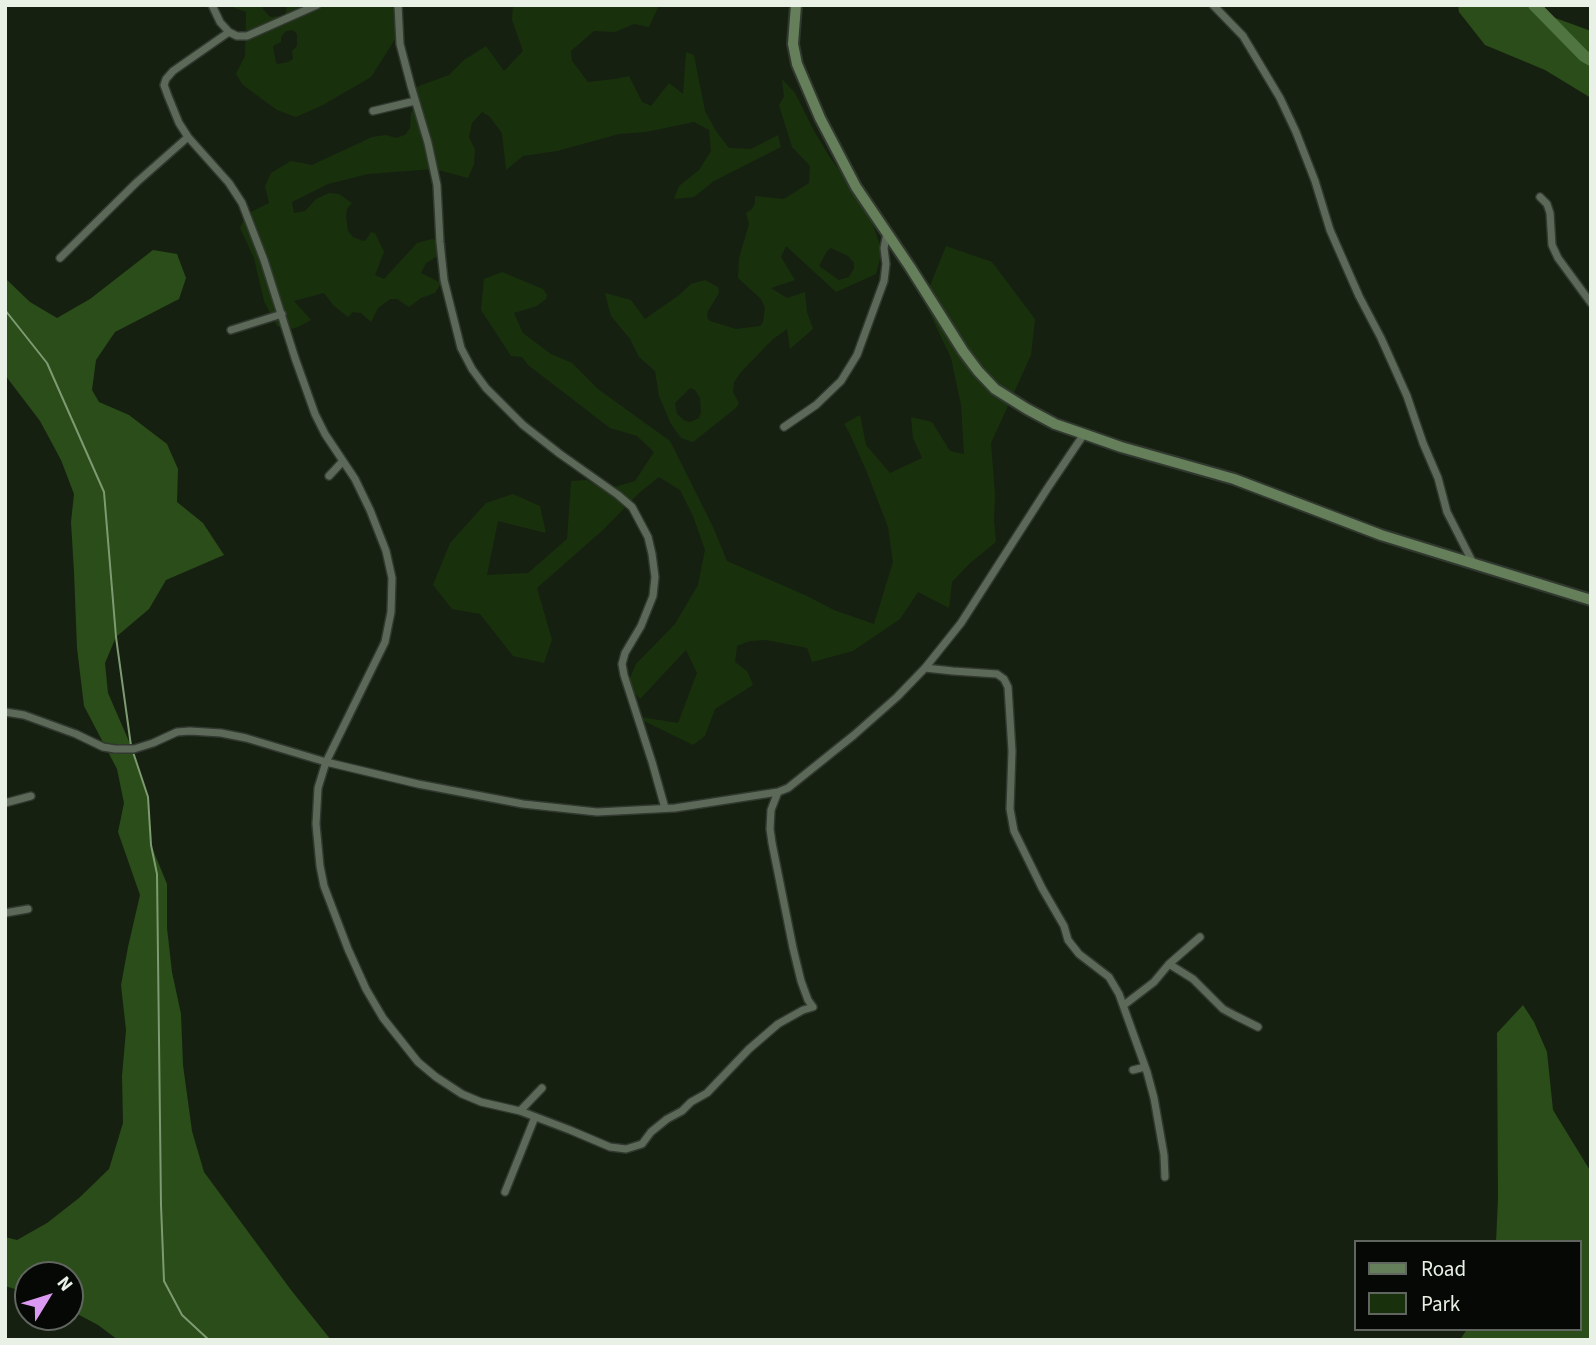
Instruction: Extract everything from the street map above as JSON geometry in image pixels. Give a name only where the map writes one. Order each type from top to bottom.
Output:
[{"type":"main road","points":[[796,5],[793,44],[797,64],[820,118],[856,187],[963,351],[995,389],[1055,424],[1121,447],[1234,479],[1381,535],[1591,600]]},
{"type":"street","points":[[212,5],[220,22],[229,33],[237,36],[247,36],[317,5]]},
{"type":"street","points":[[398,5],[400,44],[437,185],[444,280],[461,348],[486,388],[523,425],[632,507],[648,537],[655,577],[653,596],[622,663],[665,808]]},
{"type":"street","points":[[1213,5],[1243,36],[1280,98],[1296,132],[1330,230],[1406,396],[1438,478],[1447,512],[1474,564]]},
{"type":"street","points":[[229,33],[173,71],[164,85],[179,123],[188,137],[229,183],[242,203],[315,414],[355,479],[370,510],[393,578],[391,612],[385,642],[326,762],[318,788],[316,824],[324,886],[348,949],[383,1018],[418,1062],[462,1094],[481,1102],[520,1111],[610,1147],[626,1149],[642,1144],[667,1119],[707,1093],[749,1049],[778,1024],[813,1007],[801,981],[772,843],[771,810],[778,792]]},
{"type":"street","points":[[373,111],[415,101]]},
{"type":"street","points":[[60,258],[137,182],[188,137]]},
{"type":"street","points":[[1540,197],[1547,204],[1550,213],[1552,245],[1558,258],[1591,303]]},
{"type":"street","points":[[784,427],[816,405],[841,381],[857,355],[884,281],[887,232]]},
{"type":"street","points":[[231,330],[282,314]]},
{"type":"street","points":[[5,712],[24,715],[68,730],[103,747],[134,749],[177,732],[221,733],[418,784],[523,804],[597,812],[665,808],[778,792],[788,788],[853,735],[897,697],[925,667],[961,624],[1084,434]]},
{"type":"street","points":[[329,476],[343,461]]},
{"type":"street","points":[[925,667],[997,674],[1004,679],[1008,687],[1012,751],[1010,809],[1014,831],[1068,940],[1079,954],[1108,977],[1119,993],[1154,1098],[1165,1177]]},
{"type":"street","points":[[5,803],[31,796]]},
{"type":"street","points":[[5,913],[28,909]]},
{"type":"street","points":[[1124,1005],[1154,982],[1169,964],[1200,937]]},
{"type":"street","points":[[1169,964],[1193,979],[1223,1009],[1258,1027]]},
{"type":"street","points":[[1133,1070],[1145,1067]]},
{"type":"street","points":[[520,1111],[542,1088]]},
{"type":"street","points":[[505,1192],[535,1117]]},
{"type":"green space","points":[[227,5],[264,5],[263,9],[270,17],[282,16],[286,13],[287,5],[399,5],[399,33],[371,77],[323,105],[296,117],[277,110],[243,85],[236,74],[245,56],[246,12]],"holes":[[[293,30],[297,34],[297,46],[292,51],[293,59],[276,63],[273,46],[281,42],[286,31]]]},
{"type":"green space","points":[[513,5],[659,5],[649,27],[634,24],[615,32],[594,31],[571,51],[572,61],[588,82],[629,76],[642,102],[651,106],[669,83],[683,94],[686,52],[694,55],[705,111],[729,148],[751,149],[778,135],[781,147],[714,181],[694,197],[674,199],[679,186],[699,170],[711,151],[709,130],[694,122],[646,132],[619,134],[557,151],[523,156],[506,170],[502,133],[489,116],[482,112],[472,123],[469,137],[475,150],[474,164],[468,178],[434,169],[368,174],[328,184],[292,202],[294,213],[305,211],[316,199],[329,193],[339,194],[352,203],[346,216],[348,231],[353,237],[363,241],[371,232],[375,233],[384,252],[375,275],[384,279],[417,243],[432,239],[446,243],[446,251],[426,263],[421,273],[441,283],[435,293],[421,298],[409,307],[397,299],[390,299],[378,308],[371,322],[361,313],[353,312],[348,317],[333,305],[324,293],[294,301],[311,320],[287,330],[277,326],[264,301],[254,258],[240,228],[247,214],[269,203],[265,186],[271,173],[291,161],[312,165],[372,137],[386,135],[396,138],[405,135],[410,128],[411,113],[416,104],[411,89],[449,75],[464,60],[486,46],[504,71],[523,51],[512,20]]},
{"type":"green space","points":[[1458,5],[1532,5],[1539,12],[1591,31],[1591,98],[1545,70],[1485,45],[1459,12]]},
{"type":"green space","points":[[782,79],[795,93],[829,156],[868,210],[882,251],[876,274],[836,292],[786,246],[781,257],[795,280],[771,288],[787,298],[805,292],[807,312],[813,329],[790,349],[787,329],[772,340],[734,382],[733,392],[739,403],[736,408],[693,442],[681,438],[671,424],[659,396],[655,371],[639,357],[630,339],[611,316],[605,293],[631,300],[645,319],[691,284],[705,280],[718,287],[719,293],[708,311],[707,317],[710,321],[736,329],[760,326],[765,308],[761,299],[738,278],[739,258],[749,224],[746,213],[752,209],[755,196],[784,199],[809,183],[810,166],[792,147],[779,105],[784,97]],"holes":[[[831,248],[848,256],[854,263],[849,277],[839,280],[819,266]],[[690,388],[695,390],[700,398],[701,412],[699,418],[690,422],[677,414],[675,403]]]},
{"type":"green space","points":[[946,246],[992,262],[1035,319],[1031,355],[991,443],[996,542],[952,582],[949,608],[918,592],[900,619],[853,651],[812,662],[807,648],[766,640],[750,641],[737,646],[735,662],[747,671],[753,685],[715,709],[705,736],[693,745],[634,716],[678,723],[697,673],[686,650],[640,699],[627,685],[636,664],[675,624],[698,585],[705,550],[680,490],[659,477],[537,588],[552,640],[544,663],[513,656],[480,614],[452,609],[433,585],[450,543],[486,503],[513,494],[540,506],[546,533],[498,521],[487,575],[528,573],[567,539],[571,481],[587,480],[604,490],[635,481],[654,452],[637,436],[610,428],[528,365],[522,357],[511,356],[481,310],[484,279],[502,272],[543,289],[547,295],[537,306],[514,313],[523,333],[551,354],[572,363],[598,389],[670,441],[727,561],[834,610],[874,624],[893,562],[888,527],[866,470],[844,424],[860,415],[866,445],[890,473],[922,458],[913,438],[911,417],[932,422],[950,451],[964,454],[961,405],[951,358],[924,301]]},
{"type":"green space","points":[[153,250],[177,254],[186,278],[179,299],[115,332],[96,360],[92,390],[99,402],[129,415],[167,444],[178,469],[177,502],[203,523],[224,555],[166,580],[149,609],[116,637],[105,663],[108,693],[131,746],[148,797],[151,845],[167,884],[167,928],[172,972],[181,1014],[183,1065],[192,1131],[204,1172],[331,1340],[118,1340],[84,1318],[84,1261],[14,1261],[14,1289],[5,1286],[5,1237],[17,1240],[47,1223],[79,1198],[109,1169],[123,1123],[122,1076],[126,1030],[121,985],[140,895],[118,832],[124,803],[117,769],[84,706],[77,648],[71,522],[74,494],[61,460],[40,421],[5,375],[5,278],[30,302],[57,318],[90,299]]},
{"type":"green space","points":[[1523,1005],[1547,1052],[1553,1110],[1591,1172],[1591,1340],[1460,1340],[1466,1331],[1582,1331],[1582,1240],[1496,1240],[1497,1033]]},
{"type":"waterway","points":[[1534,5],[1591,60]]},
{"type":"waterway","points":[[5,310],[47,363],[104,492],[116,637],[131,746]]},
{"type":"waterway","points":[[133,752],[148,797],[151,845],[157,874],[164,1281],[182,1315],[209,1340]]}]
